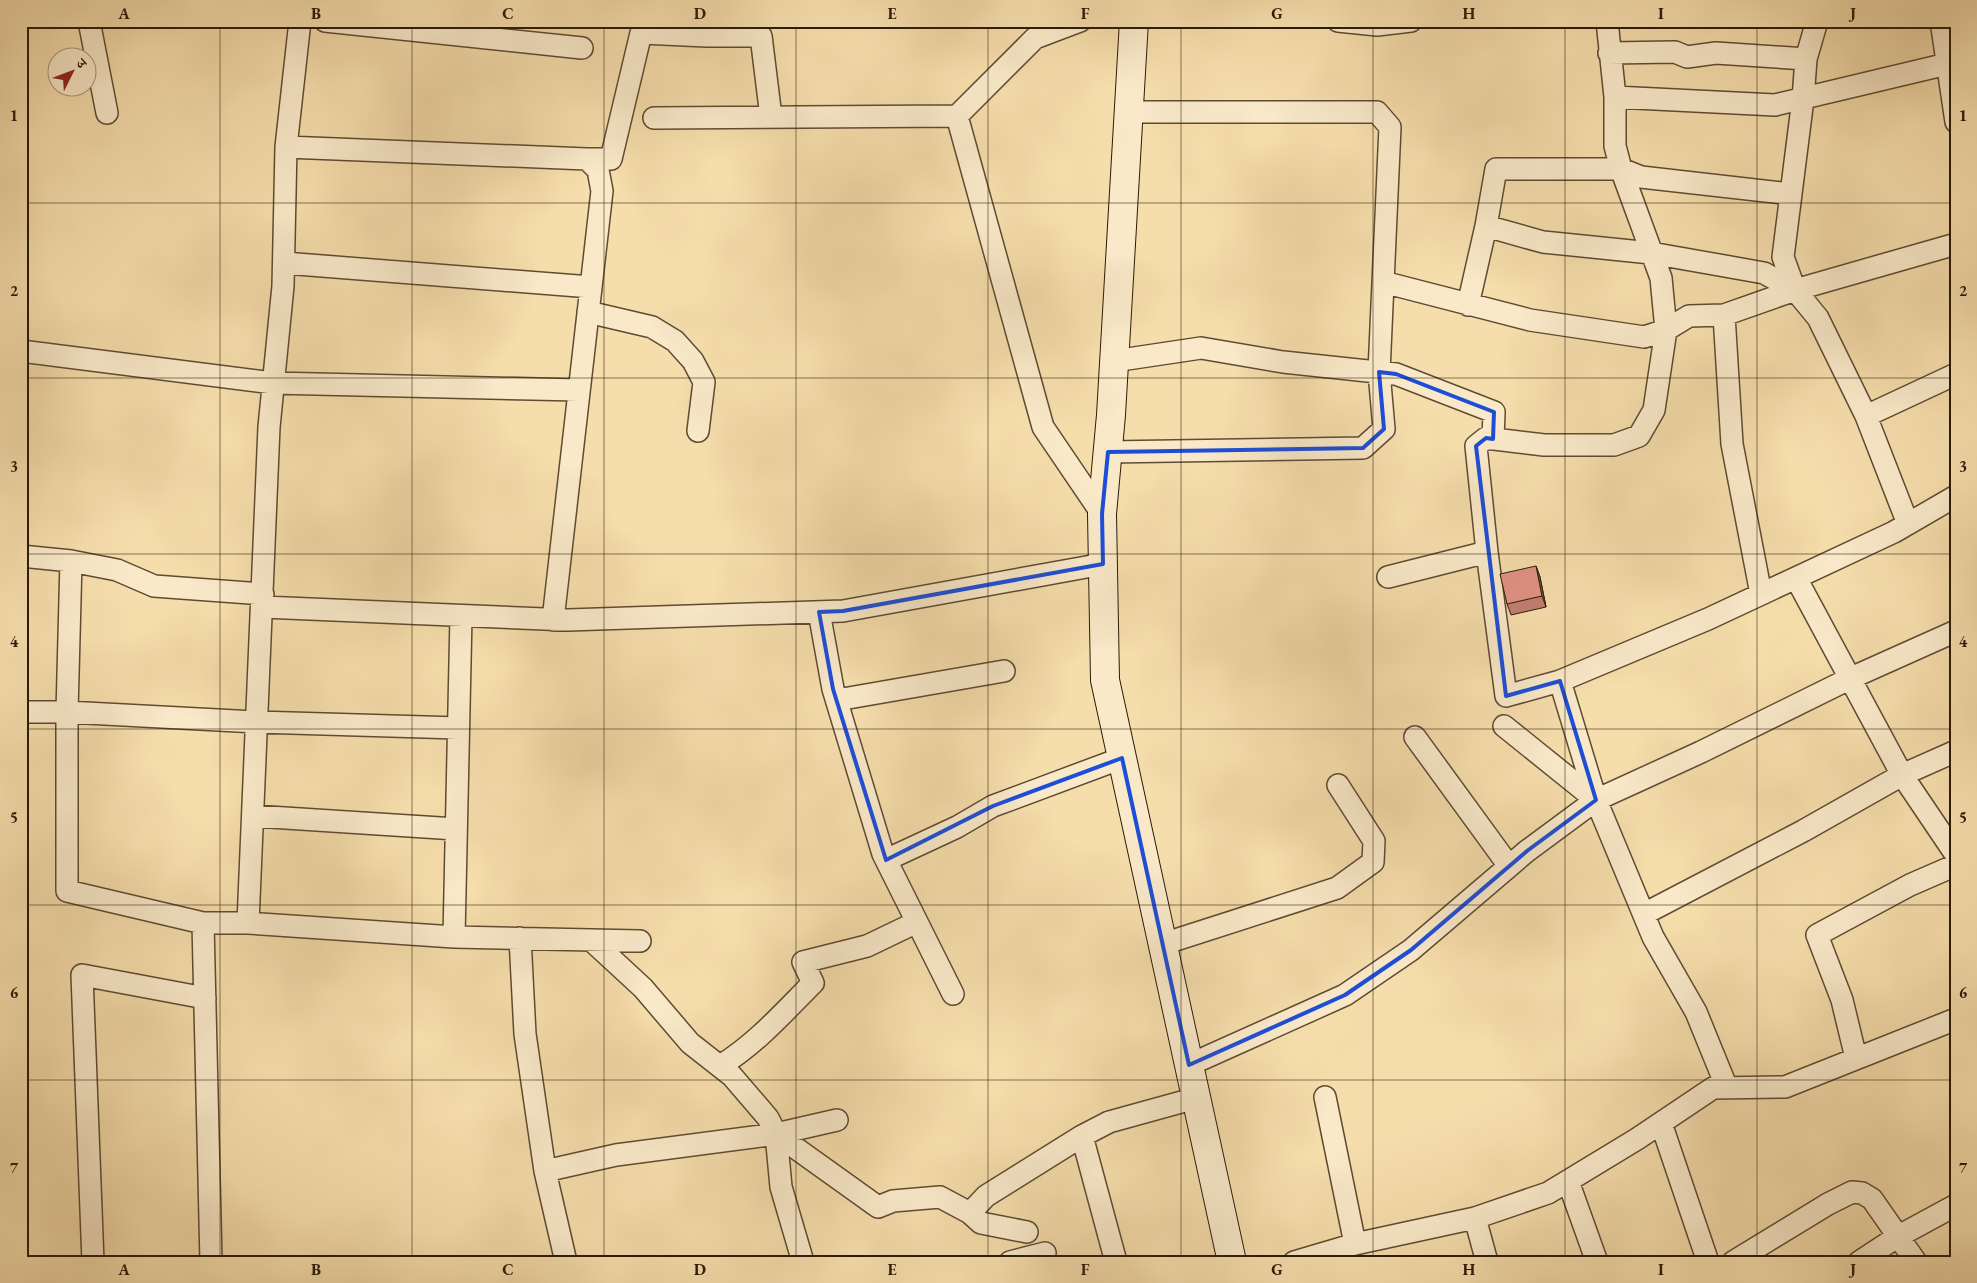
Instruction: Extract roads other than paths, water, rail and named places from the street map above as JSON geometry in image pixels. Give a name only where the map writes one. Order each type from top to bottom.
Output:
[{"type":"street","points":[[89,21],[106,113]]},
{"type":"street","points":[[248,923],[269,427],[283,286],[286,147],[300,21]]},
{"type":"street","points":[[325,21],[582,48]]},
{"type":"street","points":[[654,118],[956,116],[1035,38],[1080,21]]},
{"type":"street","points":[[1134,21],[1114,361],[1102,514],[1105,680],[1232,1262]]},
{"type":"street","points":[[1338,21],[1378,26],[1411,21]]},
{"type":"street","points":[[1607,21],[1609,53],[1616,98],[1615,146],[1621,169],[1662,278],[1666,330],[1654,410],[1640,436],[1614,445],[1544,445],[1486,438],[1476,446],[1506,696],[1560,681],[1708,619],[1908,524],[1956,496]]},
{"type":"street","points":[[1817,21],[1806,59],[1803,98],[1783,257],[1795,290],[1818,318],[1866,416],[1908,524]]},
{"type":"street","points":[[1941,21],[1955,119]]},
{"type":"street","points":[[286,147],[611,159],[641,33],[709,29],[761,36],[771,117]]},
{"type":"street","points":[[1609,53],[1675,52],[1688,57],[1716,54],[1806,59]]},
{"type":"street","points":[[1616,98],[1775,106],[1947,64]]},
{"type":"street","points":[[1108,452],[1363,448],[1384,429],[1379,372],[1390,127],[1377,112],[1129,112]]},
{"type":"street","points":[[956,116],[1043,427],[1102,514]]},
{"type":"street","points":[[553,620],[602,191],[598,170],[587,159]]},
{"type":"street","points":[[1468,305],[1486,226],[1496,169],[1621,169],[1641,178],[1791,194]]},
{"type":"street","points":[[1486,226],[1543,242],[1651,253],[1764,274],[1795,290]]},
{"type":"street","points":[[1383,282],[1530,320],[1644,337],[1666,330],[1689,316],[1724,315],[1795,290],[1956,244]]},
{"type":"street","points":[[284,263],[591,287]]},
{"type":"street","points":[[588,312],[652,327],[675,341],[693,361],[704,382],[698,431]]},
{"type":"street","points":[[1724,315],[1732,444],[1761,594]]},
{"type":"street","points":[[1114,361],[1201,348],[1283,362],[1396,374],[1494,412],[1493,439]]},
{"type":"street","points":[[21,351],[273,383],[579,390]]},
{"type":"street","points":[[1866,416],[1956,374]]},
{"type":"street","points":[[1388,577],[1488,552]]},
{"type":"street","points":[[21,556],[71,561],[117,570],[154,586],[263,601],[461,616],[553,620],[843,611],[1103,564]]},
{"type":"street","points":[[71,561],[67,712],[66,891],[203,923],[248,923],[454,937],[640,941]]},
{"type":"street","points":[[1796,578],[1902,775],[1956,855]]},
{"type":"street","points":[[819,612],[836,700],[886,860],[953,994]]},
{"type":"street","points":[[454,937],[461,616]]},
{"type":"street","points":[[1189,1065],[1345,995],[1411,950],[1527,851],[1596,800],[1851,678],[1956,631]]},
{"type":"street","points":[[836,700],[1004,670]]},
{"type":"street","points":[[1560,681],[1596,800],[1653,937],[1696,1012],[1727,1088]]},
{"type":"street","points":[[21,712],[67,712],[257,722],[458,728]]},
{"type":"street","points":[[1504,726],[1596,800]]},
{"type":"street","points":[[1415,737],[1509,866]]},
{"type":"street","points":[[1644,914],[1803,831],[1902,775],[1956,751]]},
{"type":"street","points":[[886,860],[957,827],[993,806],[1122,758]]},
{"type":"street","points":[[1163,944],[1337,888],[1373,862],[1374,841],[1338,785]]},
{"type":"street","points":[[253,816],[456,830]]},
{"type":"street","points":[[1856,1058],[1842,1000],[1817,935],[1910,885],[1956,865]]},
{"type":"street","points":[[720,1066],[736,1056],[765,1031],[813,983],[803,962],[867,946],[917,922]]},
{"type":"street","points":[[203,923],[211,1262]]},
{"type":"street","points":[[520,938],[525,1034],[546,1170],[566,1262]]},
{"type":"street","points":[[591,940],[643,988],[690,1043],[720,1066],[752,1098],[768,1118],[776,1134],[781,1187],[803,1262]]},
{"type":"street","points":[[93,1262],[82,974],[205,998]]},
{"type":"street","points":[[1294,1262],[1355,1244],[1476,1218],[1548,1193],[1661,1123],[1713,1088],[1785,1087],[1956,1019]]},
{"type":"street","points":[[1325,1097],[1355,1244]]},
{"type":"street","points":[[970,1213],[986,1196],[1082,1136],[1109,1122],[1196,1098]]},
{"type":"street","points":[[546,1170],[616,1155],[776,1134],[838,1120]]},
{"type":"street","points":[[1661,1123],[1708,1262]]},
{"type":"street","points":[[776,1134],[878,1207],[893,1201],[940,1197],[970,1213],[981,1223],[1027,1232]]},
{"type":"street","points":[[1082,1136],[1116,1262]]},
{"type":"street","points":[[1568,1181],[1597,1262]]},
{"type":"street","points":[[1733,1262],[1820,1209],[1852,1192],[1862,1193],[1872,1199],[1916,1262]]},
{"type":"street","points":[[1859,1262],[1897,1237],[1956,1204]]},
{"type":"street","points":[[1476,1218],[1487,1262]]},
{"type":"street","points":[[1010,1262],[1045,1253]]}]
